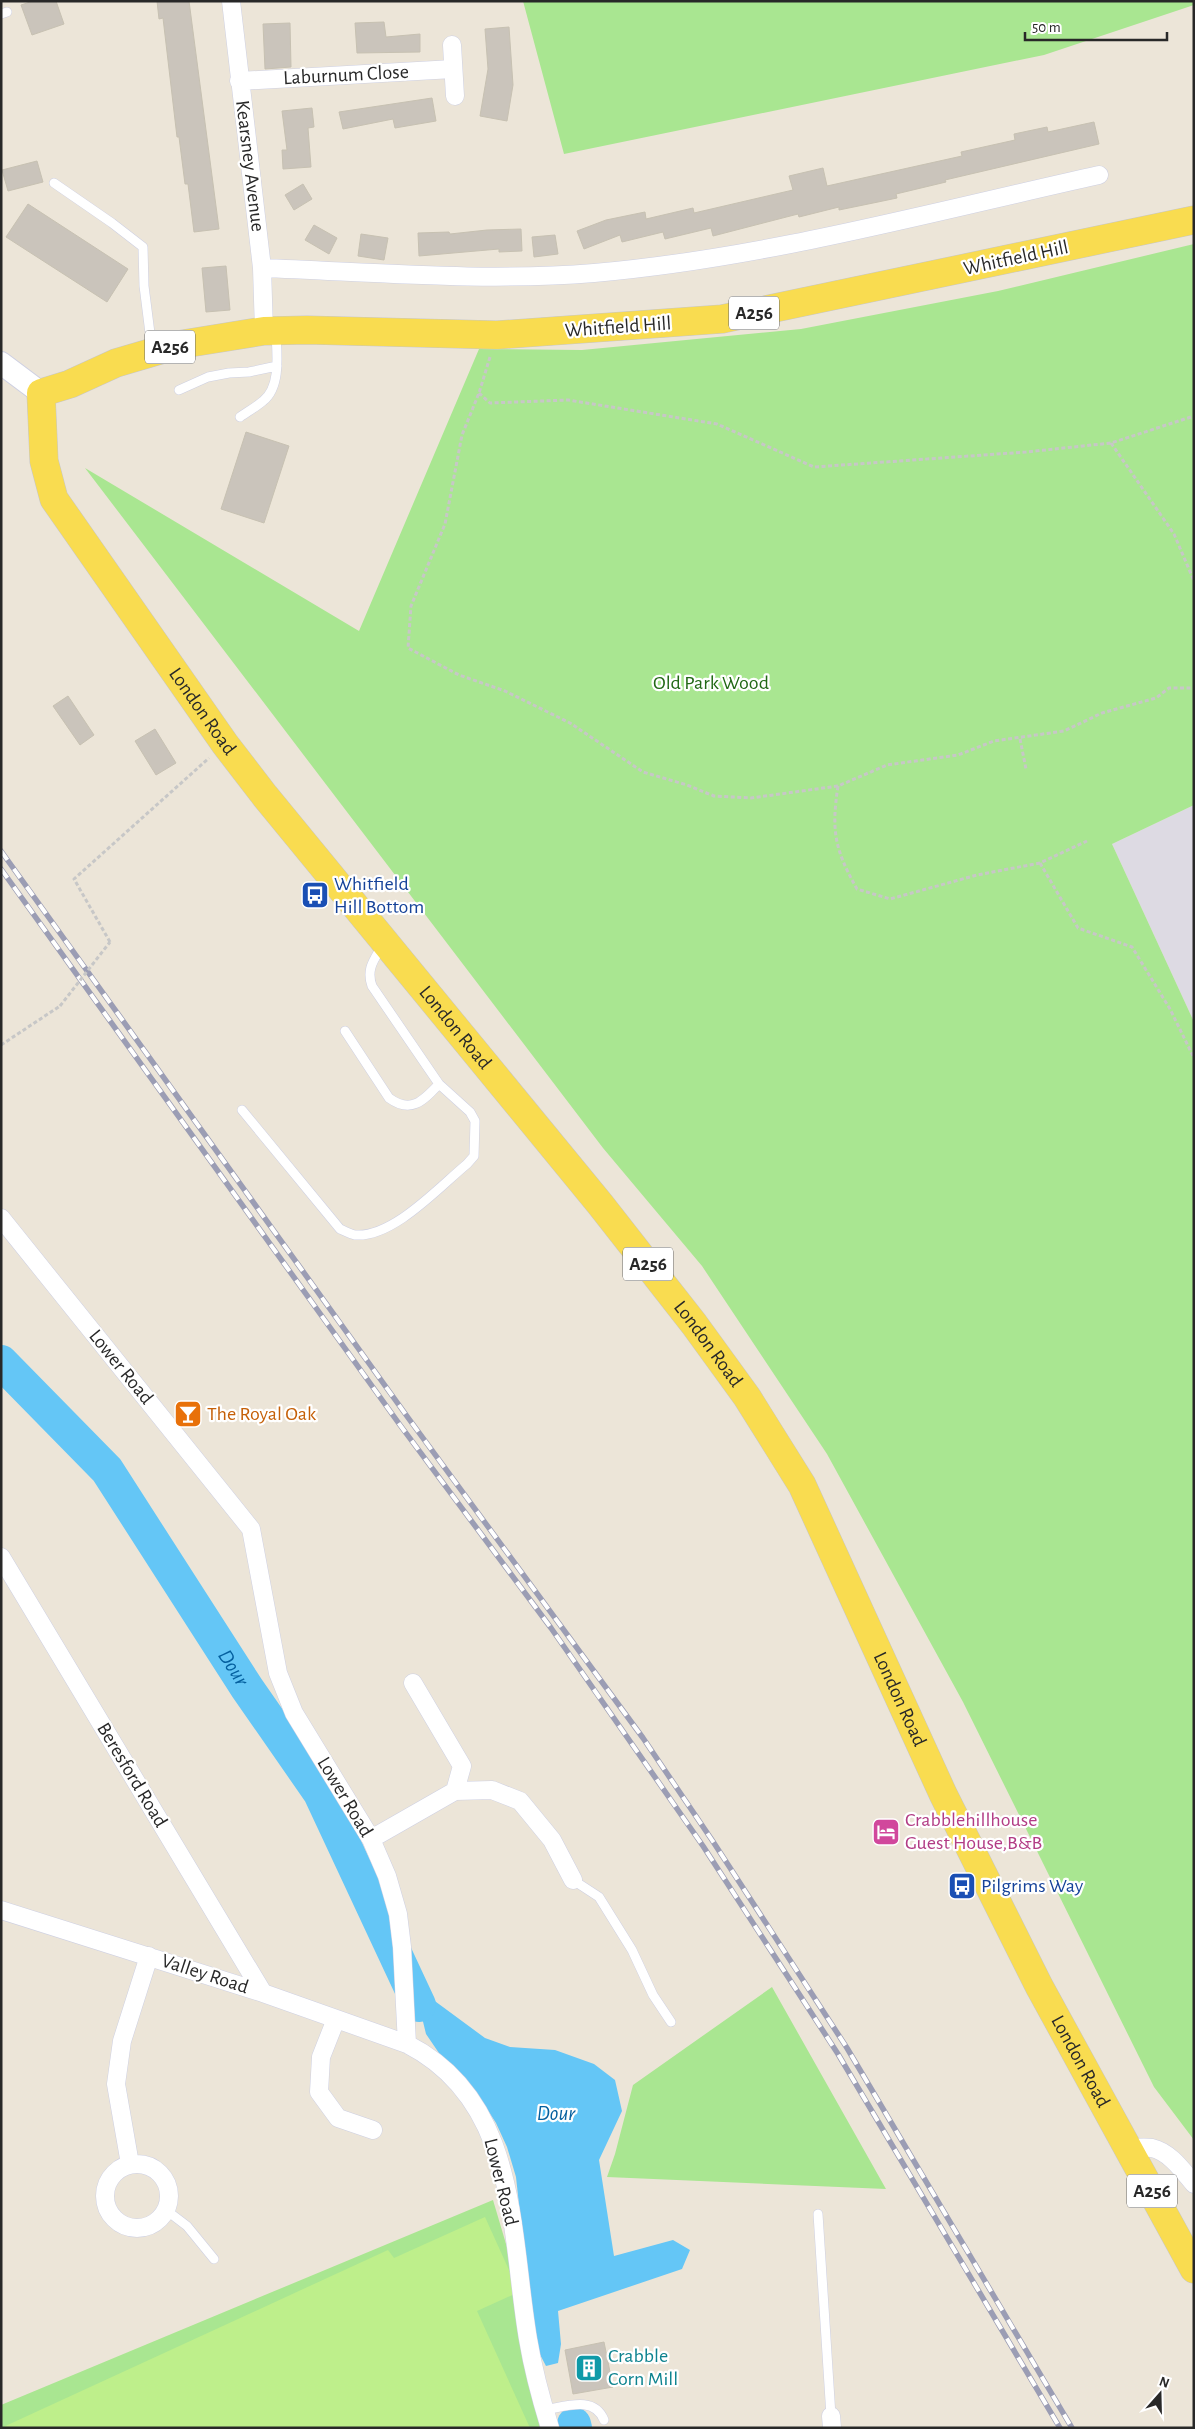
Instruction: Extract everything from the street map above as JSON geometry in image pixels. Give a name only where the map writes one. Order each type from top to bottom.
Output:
[{"type":"main road","name":"Whitfield Hill","points":[[41,393],[70,384],[116,362],[177,345],[270,331],[497,335],[722,320],[1194,220]]},
{"type":"main road","name":"London Road","points":[[41,393],[44,461],[54,499],[225,744],[600,1204],[694,1324],[747,1397],[802,1485],[943,1794],[1039,1986],[1194,2269]]},
{"type":"street","name":"Kearsney Avenue","points":[[230,1],[270,331]]},
{"type":"street","points":[[452,45],[455,96]]},
{"type":"street","name":"Laburnum Close","points":[[239,81],[454,69]]},
{"type":"street","points":[[262,268],[506,277],[593,273],[731,257],[1099,176]]},
{"type":"street","points":[[1,362],[41,393]]},
{"type":"street","name":"Lower Road","points":[[1,1218],[251,1529],[278,1673],[294,1713],[371,1839],[387,1876],[398,1914],[402,1947],[407,2044],[426,2054],[449,2073],[478,2111],[492,2136],[502,2167],[510,2206],[528,2339],[544,2410],[550,2428]]},
{"type":"street","name":"Beresford Road","points":[[1,1557],[263,1993]]},
{"type":"street","points":[[413,1683],[462,1766],[455,1791]]},
{"type":"street","points":[[371,1839],[455,1791],[492,1790],[520,1801],[552,1840],[573,1880]]},
{"type":"street","name":"Valley Road","points":[[1,1910],[263,1993],[407,2044]]},
{"type":"street","points":[[130,2164],[116,2084],[122,2041],[149,1956]]},
{"type":"street","points":[[336,2019],[321,2057],[319,2092],[338,2118],[373,2130]]},
{"type":"street","points":[[1128,2148],[1153,2148],[1165,2154],[1180,2166],[1194,2184]]},
{"type":"street","points":[[130,2164],[144,2164],[157,2171],[166,2182],[169,2195],[166,2210],[157,2221],[144,2227],[130,2227],[123,2224],[117,2221],[107,2210],[104,2196],[108,2181],[117,2170],[130,2164]]},
{"type":"lane","points":[[54,183],[112,222],[143,247],[144,286],[153,352]]},
{"type":"lane","points":[[240,416],[264,400],[272,389],[277,366],[270,331]]},
{"type":"lane","points":[[179,390],[208,378],[277,366]]},
{"type":"lane","points":[[242,1110],[340,1229],[353,1235],[367,1234],[395,1224],[474,1156],[475,1121],[470,1112],[439,1084],[372,986],[368,976],[370,968],[384,941]]},
{"type":"lane","points":[[344,1031],[389,1098],[399,1105],[408,1106],[425,1099],[439,1084]]},
{"type":"lane","points":[[573,1880],[599,1897],[632,1950],[653,1995],[671,2022]]},
{"type":"lane","points":[[166,2210],[187,2226],[214,2258]]},
{"type":"lane","points":[[818,2214],[832,2422]]},
{"type":"lane","points":[[544,2410],[585,2404],[594,2406],[600,2411],[604,2420]]},
{"type":"path","points":[[497,335],[479,393],[462,435],[445,524],[412,606],[408,648],[459,675],[505,691],[570,723],[643,772],[687,785],[714,796],[751,798],[838,786],[887,765],[958,754],[994,741],[1020,739],[1064,731],[1102,713],[1156,698],[1169,688],[1194,688]]},
{"type":"path","points":[[479,393],[490,403],[568,400],[717,424],[814,467],[1026,452],[1111,443],[1194,416]]},
{"type":"path","points":[[1111,443],[1174,534],[1194,581]]},
{"type":"path","points":[[1020,739],[1026,769]]},
{"type":"path","points":[[1,1044],[60,1006],[110,942],[74,879],[225,744]]},
{"type":"path","points":[[838,786],[833,818],[841,860],[858,889],[890,899],[977,875],[1040,863],[1087,841]]},
{"type":"path","points":[[1040,863],[1078,928],[1132,946],[1170,1009],[1194,1058]]},
{"type":"shaded area","points":[[1194,805],[1194,1022],[1112,844]]},
{"type":"green space","points":[[523,1],[1194,1],[1194,5],[1044,55],[564,154]]},
{"type":"green space","name":"Old Park Wood","points":[[1194,244],[1194,805],[1112,844],[1194,1022],[1194,2140],[1154,2087],[963,1702],[827,1454],[702,1266],[603,1148],[85,468],[359,631],[479,349],[582,350],[801,329],[998,291]]},
{"type":"green space","points":[[772,1987],[886,2189],[607,2177],[633,2085]]},
{"type":"green space","points":[[493,2200],[514,2271],[521,2330],[540,2428],[1,2428],[1,2405]]},
{"type":"green space","points":[[485,2217],[519,2292],[477,2311],[530,2428],[1,2428],[388,2250],[394,2258]]},
{"type":"water","name":"Dour","points":[[428,1996],[485,2038],[510,2047],[555,2050],[594,2064],[615,2080],[622,2111],[599,2160],[614,2256],[673,2240],[690,2250],[682,2269],[558,2311],[561,2344],[558,2363],[546,2366],[534,2343],[516,2177],[507,2147],[496,2123],[482,2101],[441,2056],[426,2034],[419,2005]]},
{"type":"building","points":[[33,1],[56,1],[64,24],[32,35],[21,5]]},
{"type":"building","points":[[157,1],[189,1],[219,229],[194,232],[188,184],[185,184],[179,137],[177,137],[163,18],[159,19]]},
{"type":"building","points":[[384,22],[386,37],[420,34],[420,52],[357,53],[355,23]]},
{"type":"building","points":[[290,23],[291,67],[265,69],[263,24]]},
{"type":"building","points":[[509,27],[513,85],[507,121],[480,116],[488,69],[485,29]]},
{"type":"building","points":[[432,98],[436,121],[395,128],[393,119],[343,129],[339,112]]},
{"type":"building","points":[[312,108],[314,127],[308,128],[311,167],[283,169],[282,150],[287,150],[282,111]]},
{"type":"building","points":[[1094,122],[1099,144],[945,180],[946,182],[896,194],[897,198],[839,210],[839,207],[799,217],[798,214],[713,236],[711,228],[665,239],[663,232],[622,242],[620,235],[584,249],[577,231],[606,220],[645,212],[646,219],[693,208],[694,213],[793,190],[789,176],[823,168],[827,186],[962,156],[961,152],[1015,140],[1014,134],[1047,127],[1048,132]]},
{"type":"building","points":[[37,161],[43,182],[8,191],[2,170]]},
{"type":"building","points":[[303,184],[312,199],[294,210],[285,195]]},
{"type":"building","points":[[28,204],[128,269],[107,302],[6,237]]},
{"type":"building","points":[[314,225],[337,238],[329,254],[305,240]]},
{"type":"building","points":[[521,229],[522,251],[499,252],[499,249],[419,256],[418,233],[449,232],[450,234]]},
{"type":"building","points":[[361,234],[388,238],[384,260],[358,256]]},
{"type":"building","points":[[555,235],[558,254],[534,257],[532,237]]},
{"type":"building","points":[[226,266],[230,310],[206,312],[202,268]]},
{"type":"building","points":[[246,432],[289,446],[264,523],[221,509]]},
{"type":"building","points":[[68,696],[94,735],[80,745],[53,706]]},
{"type":"building","points":[[155,729],[176,763],[156,775],[135,741]]},
{"type":"building","name":"Crabble Corn Mill","points":[[604,2342],[613,2387],[573,2394],[565,2350]]},
{"type":"waterway","name":"Dour","points":[[1,1362],[107,1470],[247,1688],[320,1793],[419,2005]]},
{"type":"waterway","name":"Dour","points":[[574,2424],[575,2428]]},
{"type":"railway","points":[[1,851],[409,1419],[643,1738],[712,1840],[847,2048],[1072,2428]]},
{"type":"railway","points":[[1,869],[400,1425],[551,1628],[703,1846],[838,2054],[1060,2428]]},
{"type":"place","name":"Whitfield Hill Bottom","points":[[315,895]]},
{"type":"place","name":"The Royal Oak","points":[[188,1414]]},
{"type":"place","name":"Crabblehillhouse Guest House,B&B","points":[[886,1832]]},
{"type":"place","name":"Pilgrims Way","points":[[962,1886]]},
{"type":"place","name":"Crabble Corn Mill","points":[[589,2368]]}]
